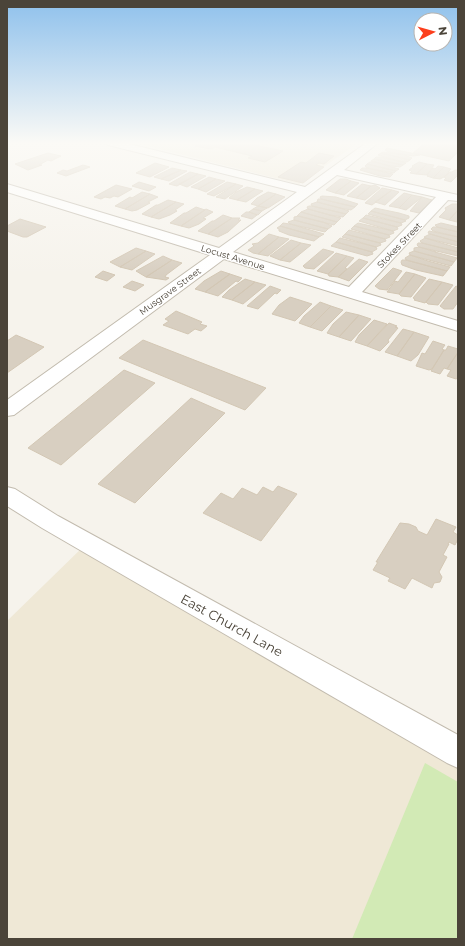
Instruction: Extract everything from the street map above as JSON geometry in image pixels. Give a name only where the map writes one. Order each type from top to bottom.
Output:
[{"type":"street","points":[[292,187],[308,191]]},
{"type":"street","name":"Musgrave Street","points":[[7,410],[313,187]]},
{"type":"street","points":[[405,187],[452,198]]},
{"type":"street","name":"Locust Avenue","points":[[7,188],[458,326]]},
{"type":"street","name":"Stokes Street","points":[[352,293],[452,198]]},
{"type":"street","name":"East Church Lane","points":[[7,495],[75,536],[458,752]]},
{"type":"shaded area","points":[[87,543],[458,752],[458,939],[7,939],[7,621]]},
{"type":"green space","points":[[425,763],[458,782],[458,939],[352,939]]},
{"type":"building","points":[[112,187],[132,189],[118,197],[105,197],[101,199],[94,197]]},
{"type":"building","points":[[136,187],[156,187],[149,191]]},
{"type":"building","points":[[201,187],[214,187],[206,192],[198,189]]},
{"type":"building","points":[[218,187],[230,187],[214,196],[207,194]]},
{"type":"building","points":[[231,187],[241,187],[225,199],[216,197]]},
{"type":"building","points":[[247,187],[255,189],[237,200],[229,198],[236,192]]},
{"type":"building","points":[[330,187],[343,187],[335,193],[326,190]]},
{"type":"building","points":[[343,187],[354,187],[344,195],[335,193]]},
{"type":"building","points":[[358,187],[370,187],[356,198],[347,196]]},
{"type":"building","points":[[370,187],[380,188],[365,200],[356,198]]},
{"type":"building","points":[[382,188],[392,190],[372,205],[365,203]]},
{"type":"building","points":[[255,189],[263,191],[246,202],[237,200]]},
{"type":"building","points":[[392,190],[399,192],[385,205],[375,202]]},
{"type":"building","points":[[142,192],[150,194],[125,209],[115,206],[130,197],[132,198]]},
{"type":"building","points":[[268,192],[276,194],[258,206],[251,204],[257,198]]},
{"type":"building","points":[[404,193],[412,195],[399,208],[389,206]]},
{"type":"building","points":[[150,194],[158,197],[137,210],[132,211],[125,209]]},
{"type":"building","points":[[276,194],[285,197],[268,208],[258,206]]},
{"type":"building","points":[[412,195],[422,197],[406,210],[399,208]]},
{"type":"building","points":[[320,197],[336,197],[358,204],[355,207],[321,199]]},
{"type":"building","points":[[422,197],[432,200],[419,213],[410,211]]},
{"type":"building","points":[[318,199],[355,207],[351,210],[340,208],[317,202]]},
{"type":"building","points":[[168,200],[176,202],[151,217],[142,214],[156,205]]},
{"type":"building","points":[[176,202],[184,204],[170,215],[159,219],[151,217]]},
{"type":"building","points":[[317,202],[349,211],[346,214],[312,206],[311,204]]},
{"type":"building","points":[[452,204],[458,204],[458,210],[449,220],[439,217],[446,210],[445,208]]},
{"type":"building","points":[[258,206],[267,208],[262,211],[253,209]]},
{"type":"building","points":[[309,206],[346,214],[343,217],[330,215],[308,209],[307,207]]},
{"type":"building","points":[[196,207],[205,210],[181,226],[170,223],[184,213]]},
{"type":"building","points":[[375,208],[399,213],[409,216],[409,218],[405,220],[371,211]]},
{"type":"building","points":[[206,209],[213,212],[203,218],[206,219],[199,224],[189,228],[181,226]]},
{"type":"building","points":[[253,209],[262,211],[258,215],[249,212]]},
{"type":"building","points":[[308,209],[341,218],[337,222],[301,212]]},
{"type":"building","points":[[458,210],[457,222],[449,220]]},
{"type":"building","points":[[371,211],[406,221],[401,223],[368,214]]},
{"type":"building","points":[[246,212],[257,215],[252,219],[241,216]]},
{"type":"building","points":[[301,212],[337,222],[334,225],[297,216]]},
{"type":"building","points":[[223,215],[232,218],[208,234],[198,231],[212,221]]},
{"type":"building","points":[[366,215],[401,223],[402,225],[397,227],[363,218]]},
{"type":"building","points":[[299,216],[323,222],[332,226],[328,229],[294,220],[294,217]]},
{"type":"building","points":[[232,218],[240,218],[238,220],[241,220],[228,232],[218,237],[208,234]]},
{"type":"building","points":[[363,218],[397,227],[398,229],[393,231],[359,221]]},
{"type":"building","points":[[20,219],[46,227],[27,237],[7,231],[7,226]]},
{"type":"building","points":[[294,220],[328,229],[325,232],[290,224],[288,222]]},
{"type":"building","points":[[283,223],[324,234],[319,237],[280,226]]},
{"type":"building","points":[[358,223],[393,231],[394,233],[389,235],[354,226]]},
{"type":"building","points":[[441,223],[458,227],[458,232],[437,227],[435,225]]},
{"type":"building","points":[[280,226],[319,237],[314,241],[289,235],[279,231],[277,228]]},
{"type":"building","points":[[354,226],[389,235],[390,237],[385,239],[351,229]]},
{"type":"building","points":[[433,227],[458,232],[458,237],[433,231],[431,229]]},
{"type":"building","points":[[349,230],[385,239],[386,241],[380,243],[345,234]]},
{"type":"building","points":[[429,231],[458,237],[458,242],[430,234],[428,233]]},
{"type":"building","points":[[269,234],[279,237],[258,254],[248,250],[254,246],[252,244],[258,243]]},
{"type":"building","points":[[345,234],[380,243],[381,245],[376,247],[342,237]]},
{"type":"building","points":[[430,234],[458,242],[458,246],[424,237]]},
{"type":"building","points":[[279,237],[289,239],[268,256],[258,254]]},
{"type":"building","points":[[340,238],[376,247],[377,249],[372,252],[336,242]]},
{"type":"building","points":[[425,238],[458,248],[458,252],[422,243],[420,241]]},
{"type":"building","points":[[291,240],[301,243],[280,260],[270,256]]},
{"type":"building","points":[[336,242],[372,252],[373,254],[367,256],[331,246]]},
{"type":"building","points":[[301,243],[311,245],[290,262],[280,260]]},
{"type":"building","points":[[418,243],[458,252],[458,256],[419,247],[417,245]]},
{"type":"building","points":[[419,247],[457,258],[454,262],[414,251],[414,248]]},
{"type":"building","points":[[136,248],[146,251],[120,267],[110,262]]},
{"type":"building","points":[[323,249],[334,252],[314,269],[305,268],[303,266]]},
{"type":"building","points":[[146,251],[155,254],[132,270],[120,267]]},
{"type":"building","points":[[414,251],[454,262],[451,266],[410,255],[409,253]]},
{"type":"building","points":[[336,253],[347,256],[328,274],[317,271]]},
{"type":"building","points":[[410,255],[450,267],[447,271],[406,260],[405,258]]},
{"type":"building","points":[[163,256],[172,260],[146,277],[136,271]]},
{"type":"building","points":[[347,256],[354,258],[345,268],[347,269],[338,277],[329,276],[328,274]]},
{"type":"building","points":[[359,259],[368,262],[349,281],[338,277]]},
{"type":"building","points":[[172,260],[182,263],[166,275],[165,277],[169,278],[166,280],[146,277]]},
{"type":"building","points":[[402,260],[447,271],[443,276],[416,270],[402,265]]},
{"type":"building","points":[[393,268],[402,271],[387,290],[379,289],[375,286]]},
{"type":"building","points":[[103,271],[115,275],[107,281],[95,277]]},
{"type":"building","points":[[221,271],[230,274],[205,292],[195,289],[204,281]]},
{"type":"building","points":[[406,272],[415,274],[399,294],[387,292],[395,281],[398,282]]},
{"type":"building","points":[[230,274],[242,278],[218,296],[205,292]]},
{"type":"building","points":[[415,274],[426,278],[411,297],[401,296],[399,294]]},
{"type":"building","points":[[245,279],[255,282],[232,300],[222,297],[229,290]]},
{"type":"building","points":[[429,279],[442,282],[425,303],[414,300],[415,299],[413,298]]},
{"type":"building","points":[[132,281],[144,285],[135,291],[123,287]]},
{"type":"building","points":[[255,282],[266,285],[243,304],[232,300]]},
{"type":"building","points":[[442,282],[453,285],[438,305],[428,304],[426,302]]},
{"type":"building","points":[[270,286],[281,290],[277,294],[275,293],[258,309],[247,306]]},
{"type":"building","points":[[456,286],[458,287],[458,302],[453,309],[444,309],[440,306]]},
{"type":"building","points":[[290,297],[312,304],[295,321],[272,314],[279,305]]},
{"type":"building","points":[[320,302],[331,306],[310,327],[299,323],[304,316]]},
{"type":"building","points":[[331,306],[343,310],[322,331],[310,327]]},
{"type":"building","points":[[176,311],[202,322],[200,324],[207,326],[201,331],[195,329],[188,334],[163,325],[169,321],[165,319]]},
{"type":"building","points":[[346,312],[359,315],[339,337],[327,333],[333,324]]},
{"type":"building","points":[[359,315],[371,319],[351,341],[339,337]]},
{"type":"building","points":[[374,320],[387,324],[367,346],[355,342],[359,335]]},
{"type":"building","points":[[389,323],[397,326],[395,327],[398,328],[388,340],[389,342],[380,351],[367,346]]},
{"type":"building","points":[[403,329],[414,332],[397,356],[385,352]]},
{"type":"building","points":[[414,332],[429,337],[418,355],[411,361],[397,356]]},
{"type":"building","points":[[16,335],[44,347],[7,373],[7,341]]},
{"type":"building","points":[[143,340],[266,388],[245,410],[119,358]]},
{"type":"building","points":[[433,341],[445,345],[442,349],[444,350],[432,369],[429,370],[416,366],[422,353],[425,354]]},
{"type":"building","points":[[448,346],[458,349],[458,352],[447,369],[444,368],[440,374],[431,371],[444,350],[446,350]]},
{"type":"building","points":[[457,354],[458,378],[456,379],[447,376],[451,370],[447,369]]},
{"type":"building","points":[[124,370],[155,383],[61,465],[28,448]]},
{"type":"building","points":[[191,398],[225,413],[135,503],[98,484]]},
{"type":"building","points":[[278,486],[297,494],[261,541],[203,513],[221,493],[233,499],[242,488],[257,495],[263,487],[273,492]]},
{"type":"building","points":[[436,519],[456,527],[453,532],[458,535],[455,545],[449,542],[443,555],[447,557],[439,572],[442,577],[440,582],[434,583],[432,588],[412,578],[405,589],[388,581],[390,578],[373,570],[378,562],[376,562],[400,523],[409,524],[416,527],[418,531],[427,535]]}]
